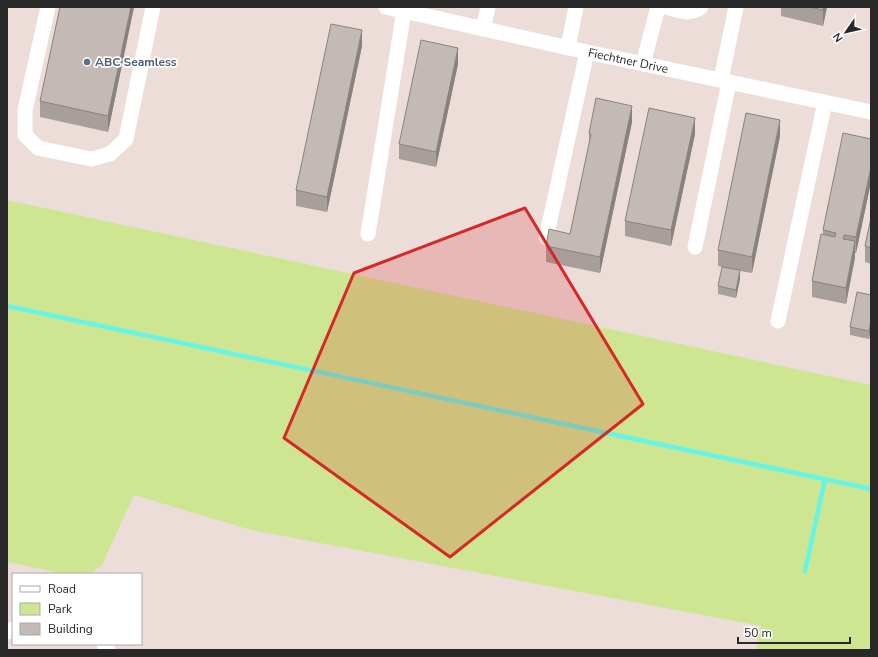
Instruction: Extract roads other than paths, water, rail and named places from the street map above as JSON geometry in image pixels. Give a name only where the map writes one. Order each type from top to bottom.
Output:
[{"type":"street","points":[[48,7],[25,110],[25,135],[38,148],[91,159],[110,154],[126,139],[153,7]]},
{"type":"street","name":"Fiechtner Drive","points":[[386,7],[568,48],[871,112]]},
{"type":"street","points":[[483,29],[488,7]]},
{"type":"street","points":[[568,48],[576,7]]},
{"type":"street","points":[[643,64],[658,7]]},
{"type":"street","points":[[665,7],[687,13],[696,11],[701,7]]},
{"type":"street","points":[[696,247],[725,81],[736,7]]},
{"type":"street","points":[[368,234],[404,11]]},
{"type":"street","points":[[546,238],[587,52]]},
{"type":"street","points":[[778,321],[825,102]]},
{"type":"waterway","points":[[7,306],[871,489]]},
{"type":"waterway","points":[[805,571],[825,479]]},
{"type":"place","name":"ABC Seamless","points":[[87,62]]}]
